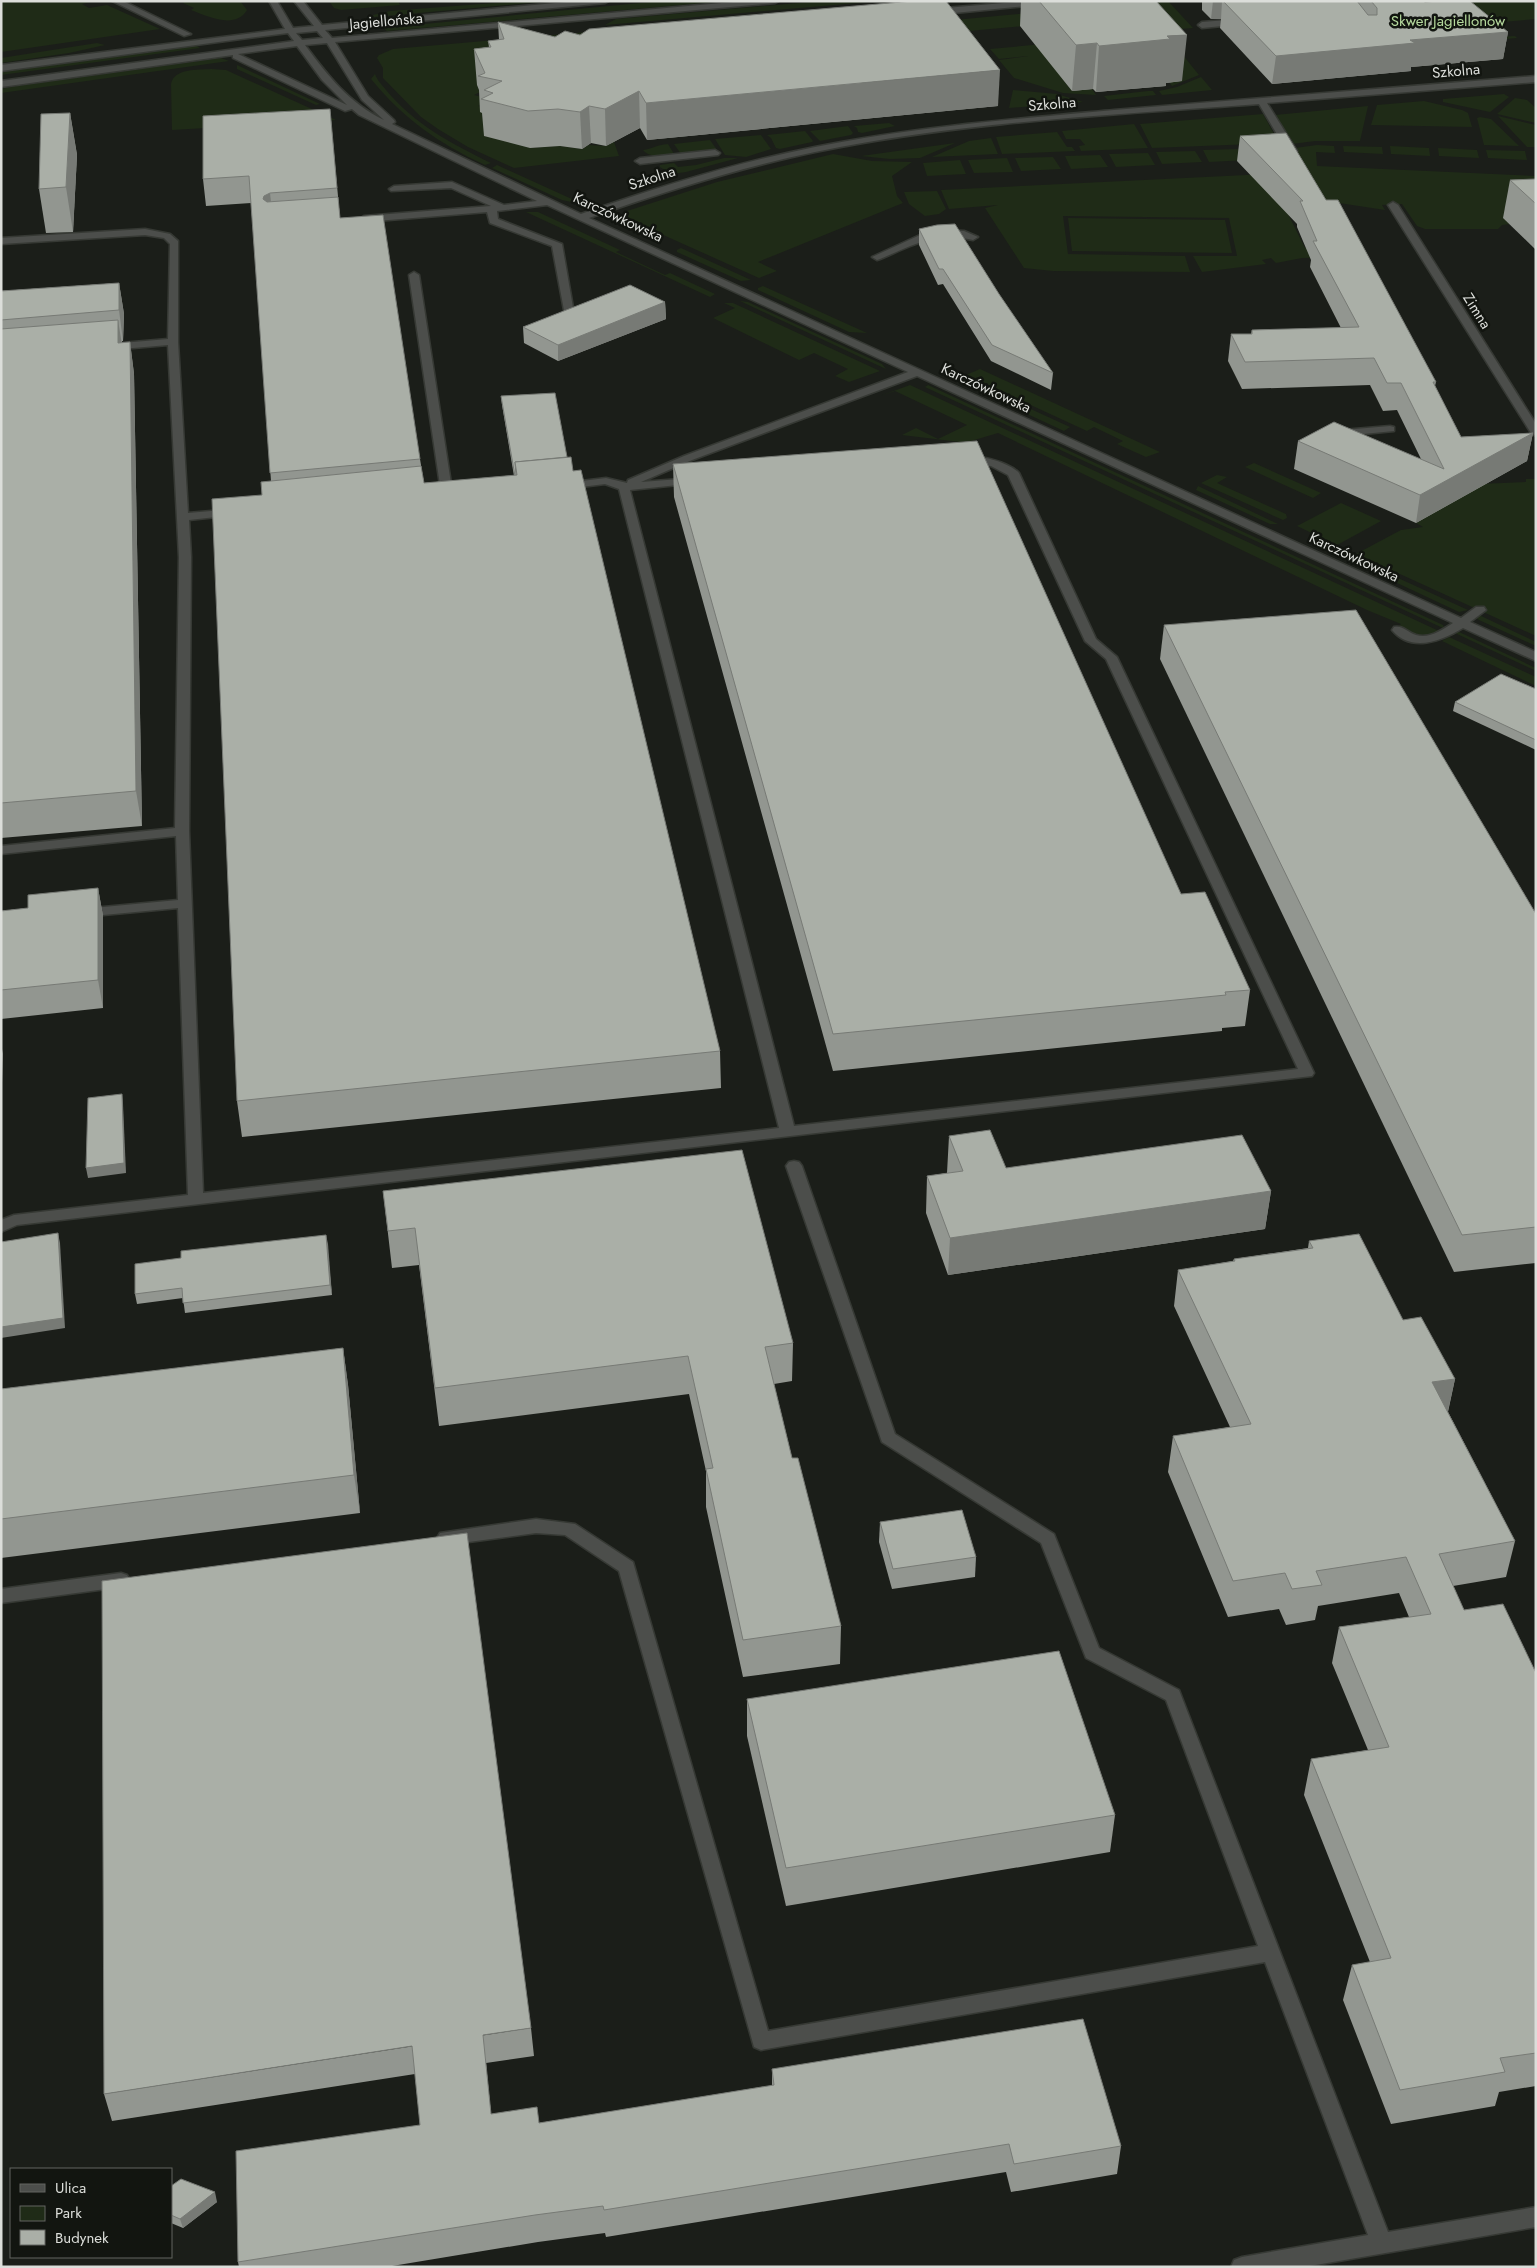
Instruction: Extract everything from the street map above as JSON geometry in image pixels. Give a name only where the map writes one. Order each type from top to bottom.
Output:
[{"type":"street","points":[[116,1],[186,34]]},
{"type":"street","name":"Karczówkowska","points":[[273,1],[299,43],[338,93],[362,113],[424,145],[1536,657]]},
{"type":"street","name":"Karczówkowska","points":[[298,1],[329,40],[365,98],[385,117],[424,145]]},
{"type":"street","name":"Jagiellońska","points":[[1,68],[138,48],[290,30],[605,1]]},
{"type":"street","name":"Jagiellońska","points":[[1,84],[299,43],[775,1]]},
{"type":"street","points":[[923,13],[1057,1]]},
{"type":"street","points":[[1202,25],[1249,21]]},
{"type":"street","points":[[236,56],[350,110],[362,113]]},
{"type":"street","name":"Szkolna","points":[[582,217],[675,184],[752,164],[848,143],[966,126],[1261,100],[1535,79]]},
{"type":"street","points":[[1261,100],[1298,161]]},
{"type":"street","points":[[640,161],[715,153]]},
{"type":"street","points":[[394,189],[452,185],[504,208]]},
{"type":"street","points":[[353,219],[504,208],[549,202]]},
{"type":"street","name":"Zimna","points":[[1394,205],[1536,433]]},
{"type":"street","points":[[492,209],[493,222],[556,244],[570,319]]},
{"type":"street","points":[[877,257],[922,238],[943,233],[959,231],[973,237]]},
{"type":"street","points":[[1,241],[145,232],[166,236],[175,243],[173,342],[184,567],[182,831],[196,1199]]},
{"type":"street","points":[[414,275],[442,492],[457,496],[467,495]]},
{"type":"street","points":[[97,348],[173,342]]},
{"type":"street","points":[[624,486],[688,458],[917,372]]},
{"type":"street","points":[[1343,433],[1390,429]]},
{"type":"street","points":[[1,1227],[14,1220],[1307,1073],[1111,656],[1091,641],[1013,473],[994,463],[972,460],[955,461]]},
{"type":"street","points":[[556,486],[606,481],[624,486],[703,480]]},
{"type":"street","points":[[624,486],[788,1132]]},
{"type":"street","points":[[182,518],[250,511]]},
{"type":"street","points":[[1398,630],[1415,639],[1429,640],[1448,632],[1480,610]]},
{"type":"street","points":[[1,850],[182,831]]},
{"type":"street","points":[[66,914],[185,903]]},
{"type":"street","points":[[794,1166],[888,1438],[1048,1539],[1092,1653],[1173,1696],[1382,2244]]},
{"type":"street","points":[[427,1540],[536,1526],[569,1529],[627,1567],[761,2041],[1271,1952]]},
{"type":"street","points":[[1,1596],[140,1578]]},
{"type":"street","points":[[1242,2267],[1536,2217]]},
{"type":"green space","points":[[1,1],[95,1],[82,4],[89,8],[107,5],[160,29],[1,52]]},
{"type":"green space","points":[[185,1],[240,1],[247,10],[242,16],[235,19],[220,20],[191,10],[194,8],[183,3]]},
{"type":"green space","points":[[329,1],[398,1],[400,5],[341,10],[334,8]]},
{"type":"green space","points":[[518,1],[552,1],[374,17],[373,15],[390,11]]},
{"type":"green space","points":[[661,1],[727,1],[387,31],[383,28]]},
{"type":"green space","points":[[821,1],[880,1],[605,25],[616,19]]},
{"type":"green space","points":[[1168,1],[1193,28],[1155,31],[1158,14],[914,36],[933,22]]},
{"type":"green space","name":"Skwer Jagiellonów","points":[[1399,1],[1536,1],[1536,19],[1479,24],[1496,37],[1515,36],[1517,38],[1445,44]]},
{"type":"green space","points":[[588,32],[477,85],[480,92],[474,95],[482,97],[485,103],[478,106],[487,109],[501,140],[520,142],[530,148],[560,146],[582,149],[588,145],[606,146],[614,142],[619,156],[514,168],[468,147],[421,117],[383,78],[383,68],[377,58],[379,55],[393,49]]},
{"type":"green space","points":[[1165,33],[1199,75],[1172,86],[1169,82],[1182,81],[1062,78],[1072,91],[1092,89],[1096,95],[1063,93],[1014,78],[999,60],[1028,56],[999,59],[990,49]]},
{"type":"green space","points":[[97,43],[105,45],[69,53],[1,63],[1,58]]},
{"type":"green space","points":[[195,45],[200,48],[1,75],[1,72]]},
{"type":"green space","points":[[221,58],[229,61],[1,93],[1,89],[17,86]]},
{"type":"green space","points":[[237,65],[320,104],[316,105],[237,69]]},
{"type":"green space","points":[[211,69],[226,70],[336,120],[172,130],[171,84],[173,79],[182,72]]},
{"type":"green space","points":[[375,74],[397,102],[421,123],[448,141],[491,163],[485,165],[468,157],[423,129],[383,93],[371,79]]},
{"type":"green space","points":[[1201,77],[1212,90],[1162,95],[1159,91],[1177,87]]},
{"type":"green space","points":[[1013,90],[1057,94],[1083,102],[1009,108]]},
{"type":"green space","points":[[1153,91],[1156,95],[1108,100],[1104,96]]},
{"type":"green space","points":[[1504,94],[1509,97],[1490,112],[1443,102],[1443,99]]},
{"type":"green space","points":[[1515,98],[1527,100],[1536,108],[1536,123],[1497,114]]},
{"type":"green space","points":[[1424,101],[1468,113],[1472,127],[1371,125],[1377,105]]},
{"type":"green space","points":[[1368,106],[1360,141],[1315,141],[1292,144],[1275,115]]},
{"type":"green space","points":[[1263,114],[1279,143],[1152,148],[1140,124]]},
{"type":"green space","points":[[1498,116],[1536,125],[1536,147],[1527,147]]},
{"type":"green space","points":[[1477,118],[1491,119],[1519,146],[1484,145]]},
{"type":"green space","points":[[889,123],[895,126],[862,133],[858,132],[854,126]]},
{"type":"green space","points":[[1134,124],[1148,148],[1081,151],[1079,146],[1085,145],[1080,139],[1066,139],[1062,131]]},
{"type":"green space","points":[[848,126],[853,133],[851,135],[820,141],[810,131]]},
{"type":"green space","points":[[805,131],[812,142],[780,149],[776,148],[771,138],[767,135]]},
{"type":"green space","points":[[1057,132],[1067,147],[1072,147],[1075,151],[1002,154],[996,137]]},
{"type":"green space","points":[[761,135],[771,149],[746,157],[725,155],[715,139]]},
{"type":"green space","points":[[991,138],[998,154],[932,157],[969,141]]},
{"type":"green space","points":[[710,140],[717,150],[681,154],[674,144]]},
{"type":"green space","points":[[955,143],[920,158],[890,159],[861,156]]},
{"type":"green space","points":[[668,144],[674,154],[662,156],[649,155],[643,150],[660,145]]},
{"type":"green space","points":[[1317,145],[1334,146],[1335,153],[1316,152],[1317,166],[1536,176],[1536,221],[1502,225],[1498,229],[1425,229],[1417,226],[1402,204],[1382,205],[1385,210],[1326,201],[1295,148]]},
{"type":"green space","points":[[1343,146],[1382,147],[1383,154],[1344,152]]},
{"type":"green space","points":[[1390,146],[1429,148],[1430,156],[1391,154]]},
{"type":"green space","points":[[1438,148],[1477,150],[1479,158],[1439,156]]},
{"type":"green space","points":[[1241,149],[1248,160],[1209,162],[1203,150]]},
{"type":"green space","points":[[1486,150],[1525,151],[1527,160],[1488,158]]},
{"type":"green space","points":[[1195,151],[1202,162],[1162,164],[1156,152]]},
{"type":"green space","points":[[1148,153],[1155,165],[1116,167],[1109,154]]},
{"type":"green space","points":[[833,154],[872,161],[912,162],[892,176],[897,196],[903,203],[758,262],[777,271],[759,278],[621,216],[624,212],[717,182]]},
{"type":"green space","points":[[1100,155],[1108,167],[1071,169],[1065,156]]},
{"type":"green space","points":[[1053,157],[1061,169],[1021,171],[1015,158]]},
{"type":"green space","points":[[724,158],[738,158],[686,172],[671,174],[660,167],[660,165],[674,163],[678,167],[696,165]]},
{"type":"green space","points":[[1007,158],[1013,172],[974,173],[968,160]]},
{"type":"green space","points":[[960,160],[966,174],[927,176],[923,163]]},
{"type":"green space","points":[[497,165],[585,205],[562,200],[492,168]]},
{"type":"green space","points":[[1286,173],[1288,214],[1305,248],[1339,246],[1344,257],[1302,258],[1276,263],[1271,258],[1262,260],[1266,264],[1202,272],[1193,256],[1237,256],[1229,218],[1063,216],[1068,254],[1185,256],[1190,272],[1053,271],[1024,268],[985,208],[998,205],[949,209],[941,190]]},
{"type":"green space","points":[[937,191],[946,209],[939,214],[925,216],[909,204],[904,192]]},
{"type":"green space","points":[[526,212],[538,212],[620,250],[616,252],[665,275],[670,273],[715,294],[710,297]]},
{"type":"green space","points":[[1068,218],[1225,220],[1232,253],[1072,251]]},
{"type":"green space","points":[[681,248],[751,280],[741,281],[677,252]]},
{"type":"green space","points":[[763,286],[867,333],[849,332],[758,290],[758,288]]},
{"type":"green space","points":[[740,301],[748,302],[882,364],[886,369]]},
{"type":"green space","points":[[724,303],[733,303],[880,371],[849,382],[835,376],[848,369],[814,353],[799,360],[713,318],[735,308]]},
{"type":"green space","points":[[980,369],[1160,452],[1146,457],[1117,444],[1123,441],[1094,427],[1087,431],[966,375]]},
{"type":"green space","points":[[954,374],[1070,427],[1064,431],[948,377]]},
{"type":"green space","points":[[910,385],[1439,631],[1429,636],[1414,634],[1399,626],[1401,624],[1367,610],[998,433],[971,441],[960,442],[902,435],[916,428],[938,439],[967,425],[895,391],[880,396]]},
{"type":"green space","points":[[928,385],[1443,625],[1445,629],[925,387]]},
{"type":"green space","points":[[1254,463],[1321,493],[1313,498],[1245,467]]},
{"type":"green space","points":[[1217,475],[1227,477],[1217,483],[1286,514],[1287,518],[1283,520],[1201,483]]},
{"type":"green space","points":[[1526,479],[1536,479],[1536,636],[1356,554],[1401,530],[1423,527],[1416,523],[1480,484],[1526,482]]},
{"type":"green space","points":[[1198,486],[1278,524],[1270,524],[1196,490]]},
{"type":"green space","points":[[1341,503],[1381,521],[1337,545],[1297,526]]},
{"type":"green space","points":[[1350,556],[1468,610],[1459,612],[1346,559]]},
{"type":"green space","points":[[1479,615],[1536,642],[1536,646],[1479,620],[1476,618]]},
{"type":"green space","points":[[1457,631],[1536,668],[1536,671],[1455,633]]},
{"type":"green space","points":[[1449,637],[1536,677],[1536,686],[1442,641]]},
{"type":"building","points":[[913,1],[946,1],[1000,70],[646,103],[639,91],[605,109],[589,106],[580,112],[558,109],[528,111],[481,99],[493,93],[484,90],[502,81],[478,76],[485,73],[474,49],[491,47],[488,41],[504,39],[498,22],[555,37],[565,31],[580,35],[589,29]]},
{"type":"building","points":[[1039,1],[1156,1],[1187,35],[1167,36],[1170,39],[1099,46],[1097,43],[1076,45]]},
{"type":"building","points":[[1223,1],[1357,1],[1368,15],[1377,15],[1377,8],[1371,1],[1470,1],[1508,32],[1410,40],[1415,43],[1276,56]]},
{"type":"building","points":[[330,109],[337,188],[270,193],[264,196],[263,199],[267,202],[338,197],[340,218],[383,215],[420,459],[270,473],[249,176],[203,179],[203,116]]},
{"type":"building","points":[[70,113],[66,187],[39,189],[41,114]]},
{"type":"building","points":[[1286,133],[1326,200],[1338,200],[1436,382],[1433,382],[1461,437],[1533,433],[1420,495],[1298,441],[1334,422],[1444,469],[1401,383],[1387,383],[1374,358],[1245,362],[1231,334],[1252,334],[1252,330],[1359,327],[1313,241],[1317,241],[1300,201],[1303,201],[1240,136]]},
{"type":"building","points":[[1536,179],[1536,204],[1510,180]]},
{"type":"building","points":[[955,224],[999,294],[1053,373],[992,345],[943,269],[939,269],[919,229]]},
{"type":"building","points":[[119,283],[119,310],[1,320],[1,291]]},
{"type":"building","points":[[630,285],[665,302],[558,345],[523,327]]},
{"type":"building","points":[[118,320],[118,343],[130,342],[136,791],[1,803],[1,329]]},
{"type":"building","points":[[555,393],[567,457],[515,462],[515,476],[501,396]]},
{"type":"building","points":[[977,441],[1181,894],[1205,892],[1250,990],[1225,992],[1226,995],[833,1034],[673,464]]},
{"type":"building","points":[[571,457],[573,471],[581,470],[720,1051],[237,1101],[212,499],[262,495],[261,482],[421,466],[424,483],[517,475],[515,462]]},
{"type":"building","points":[[1356,610],[1536,914],[1536,1227],[1462,1235],[1164,625]]},
{"type":"building","points":[[1501,674],[1536,689],[1536,740],[1455,702]]},
{"type":"building","points":[[98,888],[98,980],[1,990],[1,911],[28,908],[28,895]]},
{"type":"building","points":[[122,1094],[124,1163],[86,1168],[88,1098]]},
{"type":"building","points":[[990,1130],[1006,1168],[1242,1135],[1271,1191],[950,1238],[927,1176],[963,1171],[949,1136]]},
{"type":"building","points":[[742,1150],[793,1343],[765,1347],[792,1458],[798,1458],[841,1626],[743,1640],[706,1469],[713,1468],[688,1356],[435,1388],[415,1228],[388,1231],[383,1191]]},
{"type":"building","points":[[58,1233],[63,1318],[1,1327],[1,1242]]},
{"type":"building","points":[[1359,1234],[1403,1320],[1421,1317],[1455,1379],[1432,1382],[1515,1541],[1439,1554],[1464,1610],[1503,1604],[1536,1673],[1536,2053],[1500,2058],[1505,2072],[1400,2090],[1352,1965],[1391,1958],[1311,1759],[1389,1747],[1339,1627],[1431,1614],[1406,1557],[1316,1571],[1322,1585],[1292,1589],[1285,1573],[1233,1581],[1173,1436],[1251,1424],[1178,1270],[1235,1261],[1234,1259],[1313,1248],[1309,1241]]},
{"type":"building","points":[[326,1235],[330,1285],[183,1303],[182,1288],[135,1294],[135,1264],[181,1258],[181,1251]]},
{"type":"building","points":[[343,1348],[354,1475],[1,1519],[1,1389]]},
{"type":"building","points":[[962,1510],[976,1557],[893,1569],[880,1522]]},
{"type":"building","points":[[467,1533],[531,2028],[483,2035],[491,2114],[537,2107],[539,2123],[774,2085],[772,2069],[1083,2019],[1121,2146],[1014,2164],[1009,2144],[604,2210],[603,2206],[535,2215],[238,2262],[236,2151],[420,2125],[412,2046],[104,2094],[102,1581]]},
{"type":"building","points":[[1059,1651],[1115,1815],[786,1868],[747,1699]]},
{"type":"building","points":[[181,2179],[215,2192],[180,2219],[172,2215],[172,2185]]}]
